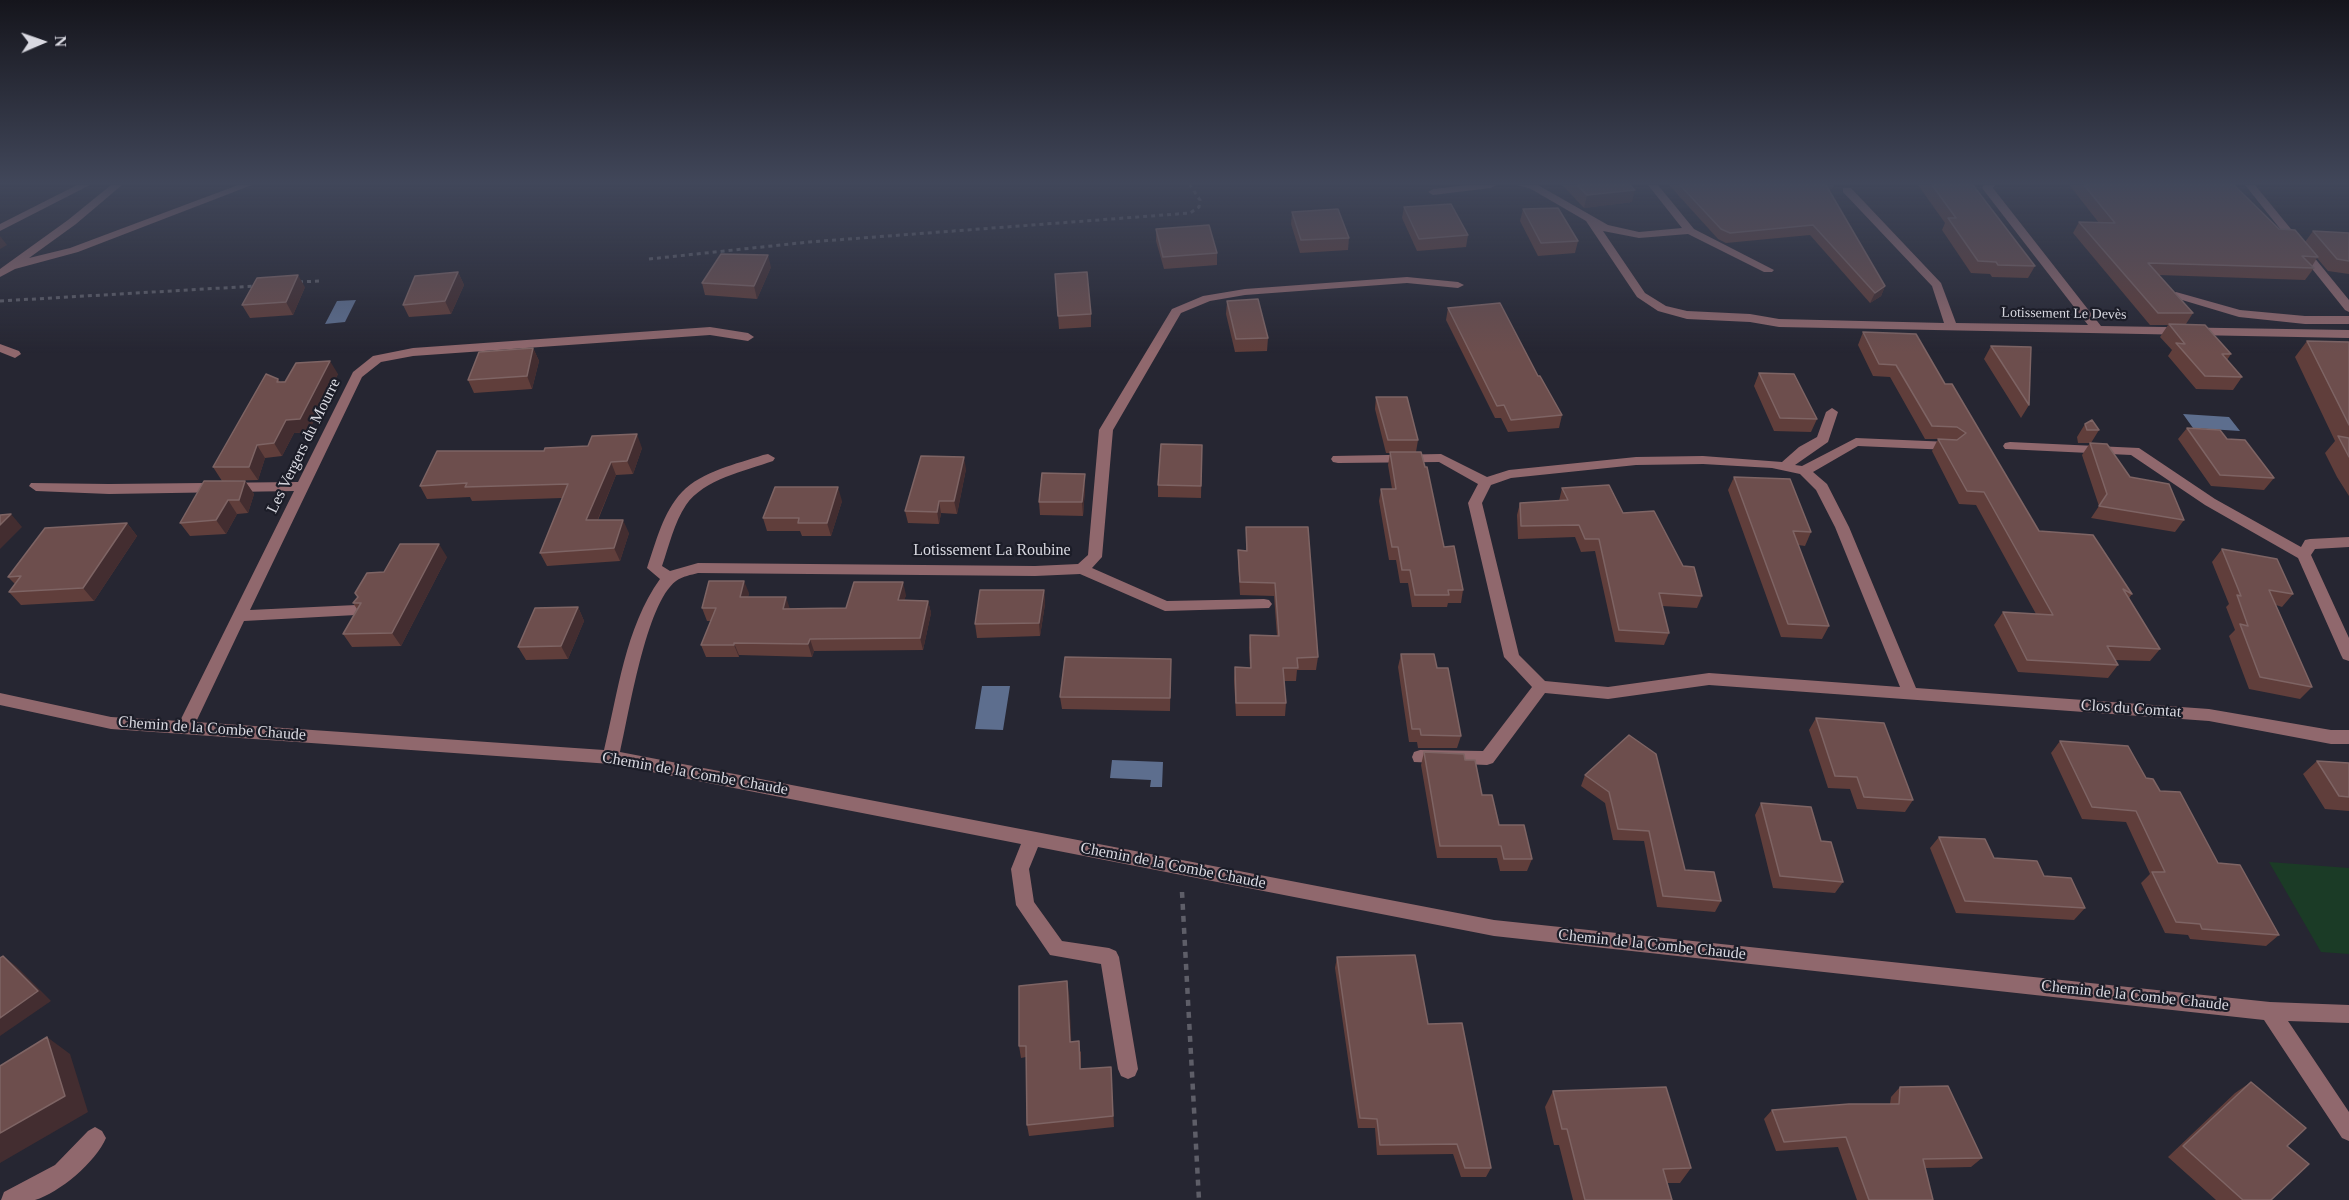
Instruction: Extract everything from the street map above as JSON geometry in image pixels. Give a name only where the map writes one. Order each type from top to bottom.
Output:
[{"type":"street","points":[[0,274],[46,241]]},
{"type":"street","points":[[12,266],[74,250],[98,241]]},
{"type":"street","name":"Lotissement Le Devès","points":[[1605,241],[1641,295],[1662,309],[1687,315],[1750,318],[1779,323],[2349,334]]},
{"type":"street","points":[[1710,241],[1768,270]]},
{"type":"street","points":[[1895,241],[1937,285],[1951,327]]},
{"type":"street","points":[[2028,241],[2098,330]]},
{"type":"street","points":[[2294,241],[2349,308]]},
{"type":"street","name":"Lotissement La Roubine","points":[[669,578],[698,568],[1035,571],[1082,569],[1095,557],[1106,430],[1176,311],[1208,298],[1245,292],[1407,280],[1458,285]]},
{"type":"street","points":[[2176,295],[2239,313],[2305,320],[2349,320]]},
{"type":"street","name":"Les Vergers du Mourre","points":[[185,727],[357,375],[377,359],[412,352],[710,332],[748,337]]},
{"type":"street","points":[[0,348],[15,354]]},
{"type":"street","points":[[1784,467],[1804,450],[1823,439],[1832,412]]},
{"type":"street","points":[[1804,471],[1856,442],[1950,446]]},
{"type":"street","points":[[2010,447],[2134,451],[2210,502],[2304,555],[2349,655]]},
{"type":"street","points":[[611,757],[633,663],[653,600],[669,578],[654,568],[677,510],[688,493],[731,470],[768,458]]},
{"type":"street","points":[[1338,459],[1441,458],[1486,482]]},
{"type":"street","points":[[1420,757],[1486,758],[1541,687],[1512,657],[1474,503],[1486,482],[1509,474],[1636,461],[1703,460],[1784,467],[1804,471],[1822,487],[1842,527],[1911,694]]},
{"type":"street","points":[[36,486],[109,489],[303,486]]},
{"type":"street","points":[[2304,555],[2310,544],[2349,542]]},
{"type":"street","points":[[1082,569],[1165,606],[1264,604]]},
{"type":"street","points":[[239,616],[356,610]]},
{"type":"street","name":"Clos du Comtat","points":[[1541,687],[1608,693],[1709,679],[2209,715],[2331,737],[2349,737]]},
{"type":"street","name":"Chemin de la Combe Chaude","points":[[0,699],[111,723],[611,757],[1494,928],[2270,1011],[2349,1014]]},
{"type":"street","points":[[1032,839],[1020,868],[1025,905],[1057,949],[1109,957],[1128,1069]]},
{"type":"street","points":[[2270,1011],[2349,1131]]},
{"type":"street","points":[[12,1200],[63,1173],[95,1138]]},
{"type":"path","points":[[649,259],[822,241]]},
{"type":"path","points":[[296,283],[319,281]]},
{"type":"path","points":[[0,301],[164,293],[260,285]]},
{"type":"path","points":[[1181,868],[1199,1200]]},
{"type":"green space","points":[[2269,862],[2349,868],[2349,954],[2321,952]]},
{"type":"water","points":[[356,300],[345,322],[325,324],[337,301]]},
{"type":"water","points":[[2183,414],[2229,417],[2240,431],[2193,428]]},
{"type":"water","points":[[982,686],[1010,686],[1003,730],[975,729]]},
{"type":"water","points":[[1112,760],[1163,762],[1162,787],[1150,787],[1151,780],[1110,778]]},
{"type":"building","points":[[1159,241],[1214,241],[1217,253],[1163,257]]},
{"type":"building","points":[[1540,241],[1578,241],[1541,243]]},
{"type":"building","points":[[1828,241],[1859,241],[1885,286],[1875,293]]},
{"type":"building","points":[[1964,241],[2016,241],[2035,266],[1998,265],[1996,262],[1978,261]]},
{"type":"building","points":[[2095,241],[2304,241],[2318,257],[2302,256],[2314,268],[2148,263],[2193,313],[2158,313]]},
{"type":"building","points":[[2322,241],[2349,241],[2349,261],[2337,259]]},
{"type":"building","points":[[721,254],[768,255],[754,286],[702,283]]},
{"type":"building","points":[[458,272],[445,301],[403,305],[415,276]]},
{"type":"building","points":[[1087,272],[1091,314],[1058,316],[1055,274]]},
{"type":"building","points":[[298,275],[286,302],[242,305],[257,278]]},
{"type":"building","points":[[1258,299],[1268,338],[1236,339],[1227,301]]},
{"type":"building","points":[[1500,303],[1538,376],[1562,415],[1511,420],[1504,405],[1497,406],[1448,308]]},
{"type":"building","points":[[2169,324],[2205,325],[2231,354],[2222,354],[2242,377],[2205,376],[2176,343],[2185,344]]},
{"type":"building","points":[[1863,332],[1916,334],[1945,384],[1952,384],[2039,531],[2093,535],[2132,594],[2123,589],[2160,649],[2107,646],[2118,665],[2027,660],[2003,612],[2053,615],[1984,492],[1967,491],[1938,439],[1957,440],[1966,433],[1957,427],[1932,426],[1896,365],[1879,364]]},
{"type":"building","points":[[2307,341],[2349,342],[2349,425]]},
{"type":"building","points":[[1991,346],[2031,347],[2029,405]]},
{"type":"building","points":[[533,348],[527,376],[468,380],[479,352]]},
{"type":"building","points":[[330,361],[300,419],[286,420],[274,443],[257,445],[249,467],[213,467],[266,374],[278,379],[277,382],[285,382],[296,363]]},
{"type":"building","points":[[1759,373],[1794,374],[1817,419],[1780,418]]},
{"type":"building","points":[[1376,397],[1407,397],[1418,440],[1388,440]]},
{"type":"building","points":[[2092,420],[2099,430],[2087,430],[2085,424]]},
{"type":"building","points":[[2187,428],[2220,430],[2227,439],[2245,440],[2274,478],[2220,475]]},
{"type":"building","points":[[637,434],[627,461],[611,462],[586,520],[623,520],[614,548],[540,553],[568,484],[465,487],[467,483],[420,486],[437,451],[544,451],[545,448],[588,446],[592,436]]},
{"type":"building","points":[[2338,436],[2349,438],[2349,457]]},
{"type":"building","points":[[2090,443],[2107,444],[2130,477],[2169,484],[2184,520],[2099,506],[2107,494]]},
{"type":"building","points":[[1161,444],[1202,445],[1201,486],[1158,485]]},
{"type":"building","points":[[1390,452],[1421,452],[1425,467],[1427,467],[1444,547],[1454,546],[1463,590],[1448,590],[1449,595],[1415,595],[1410,570],[1402,570],[1398,547],[1392,547],[1381,489],[1396,489]]},
{"type":"building","points":[[921,456],[964,457],[954,501],[939,501],[937,512],[905,511]]},
{"type":"building","points":[[1042,473],[1085,474],[1082,502],[1039,502]]},
{"type":"building","points":[[1734,477],[1790,479],[1811,532],[1793,531],[1829,626],[1788,624]]},
{"type":"building","points":[[204,481],[245,481],[239,500],[228,500],[216,520],[180,523]]},
{"type":"building","points":[[1609,485],[1623,513],[1654,511],[1683,566],[1694,567],[1702,596],[1659,593],[1669,633],[1619,630],[1599,539],[1585,539],[1579,525],[1521,526],[1520,503],[1568,500],[1562,488]]},
{"type":"building","points":[[775,487],[838,487],[827,523],[798,523],[799,518],[763,518]]},
{"type":"building","points":[[11,514],[0,525],[0,515]]},
{"type":"building","points":[[127,523],[83,588],[9,592],[21,576],[8,577],[45,528]]},
{"type":"building","points":[[1246,527],[1308,527],[1318,657],[1297,658],[1298,668],[1283,668],[1286,703],[1236,703],[1235,667],[1251,668],[1250,635],[1279,636],[1275,583],[1240,582],[1238,550],[1247,551]]},
{"type":"building","points":[[400,544],[439,544],[392,633],[343,634],[361,603],[353,603],[358,597],[355,593],[367,573],[384,572]]},
{"type":"building","points":[[2222,549],[2277,559],[2293,594],[2269,590],[2312,687],[2260,677],[2240,624],[2248,626],[2237,595],[2241,596]]},
{"type":"building","points":[[709,581],[744,581],[740,597],[786,597],[783,609],[846,608],[854,582],[903,582],[898,600],[928,601],[920,638],[810,639],[808,644],[701,645],[716,608],[702,608]]},
{"type":"building","points":[[980,590],[1044,590],[1039,623],[975,624]]},
{"type":"building","points":[[578,607],[561,646],[518,647],[535,608]]},
{"type":"building","points":[[1401,654],[1434,654],[1437,668],[1448,668],[1461,736],[1421,735],[1420,729],[1412,729]]},
{"type":"building","points":[[1065,657],[1171,659],[1170,698],[1060,697]]},
{"type":"building","points":[[1816,718],[1884,723],[1913,800],[1864,797],[1857,777],[1835,776]]},
{"type":"building","points":[[1629,735],[1656,754],[1685,870],[1714,872],[1721,901],[1663,896],[1649,831],[1618,829],[1609,792],[1585,775]]},
{"type":"building","points":[[2060,741],[2128,746],[2146,778],[2153,779],[2160,791],[2180,792],[2218,863],[2240,865],[2279,935],[2202,929],[2200,924],[2176,922],[2152,872],[2165,872],[2136,811],[2092,807]]},
{"type":"building","points":[[1424,752],[1464,754],[1465,760],[1475,760],[1482,795],[1492,795],[1499,825],[1524,825],[1532,859],[1504,859],[1501,846],[1440,846]]},
{"type":"building","points":[[2317,761],[2349,763],[2349,797],[2339,796]]},
{"type":"building","points":[[1761,803],[1811,807],[1821,841],[1831,842],[1843,882],[1780,876]]},
{"type":"building","points":[[1939,837],[1985,839],[1994,858],[2037,861],[2044,876],[2071,878],[2085,908],[1965,901]]},
{"type":"building","points":[[1415,955],[1428,1024],[1462,1023],[1491,1168],[1465,1168],[1457,1144],[1380,1145],[1377,1119],[1360,1118],[1337,957]]},
{"type":"building","points":[[3,956],[38,991],[0,1018],[0,958]]},
{"type":"building","points":[[1067,981],[1070,1042],[1079,1041],[1080,1069],[1111,1067],[1113,1116],[1027,1125],[1026,1046],[1019,1046],[1019,986]]},
{"type":"building","points":[[47,1037],[65,1096],[0,1133],[0,1066]]},
{"type":"building","points":[[2251,1082],[2306,1128],[2287,1146],[2309,1164],[2271,1200],[2243,1200],[2183,1146]]},
{"type":"building","points":[[1948,1086],[1982,1158],[1923,1159],[1933,1200],[1869,1200],[1846,1137],[1784,1142],[1772,1110],[1849,1104],[1899,1104],[1900,1087]]},
{"type":"building","points":[[1666,1087],[1691,1168],[1663,1169],[1672,1200],[1585,1200],[1567,1129],[1562,1129],[1553,1091]]}]
